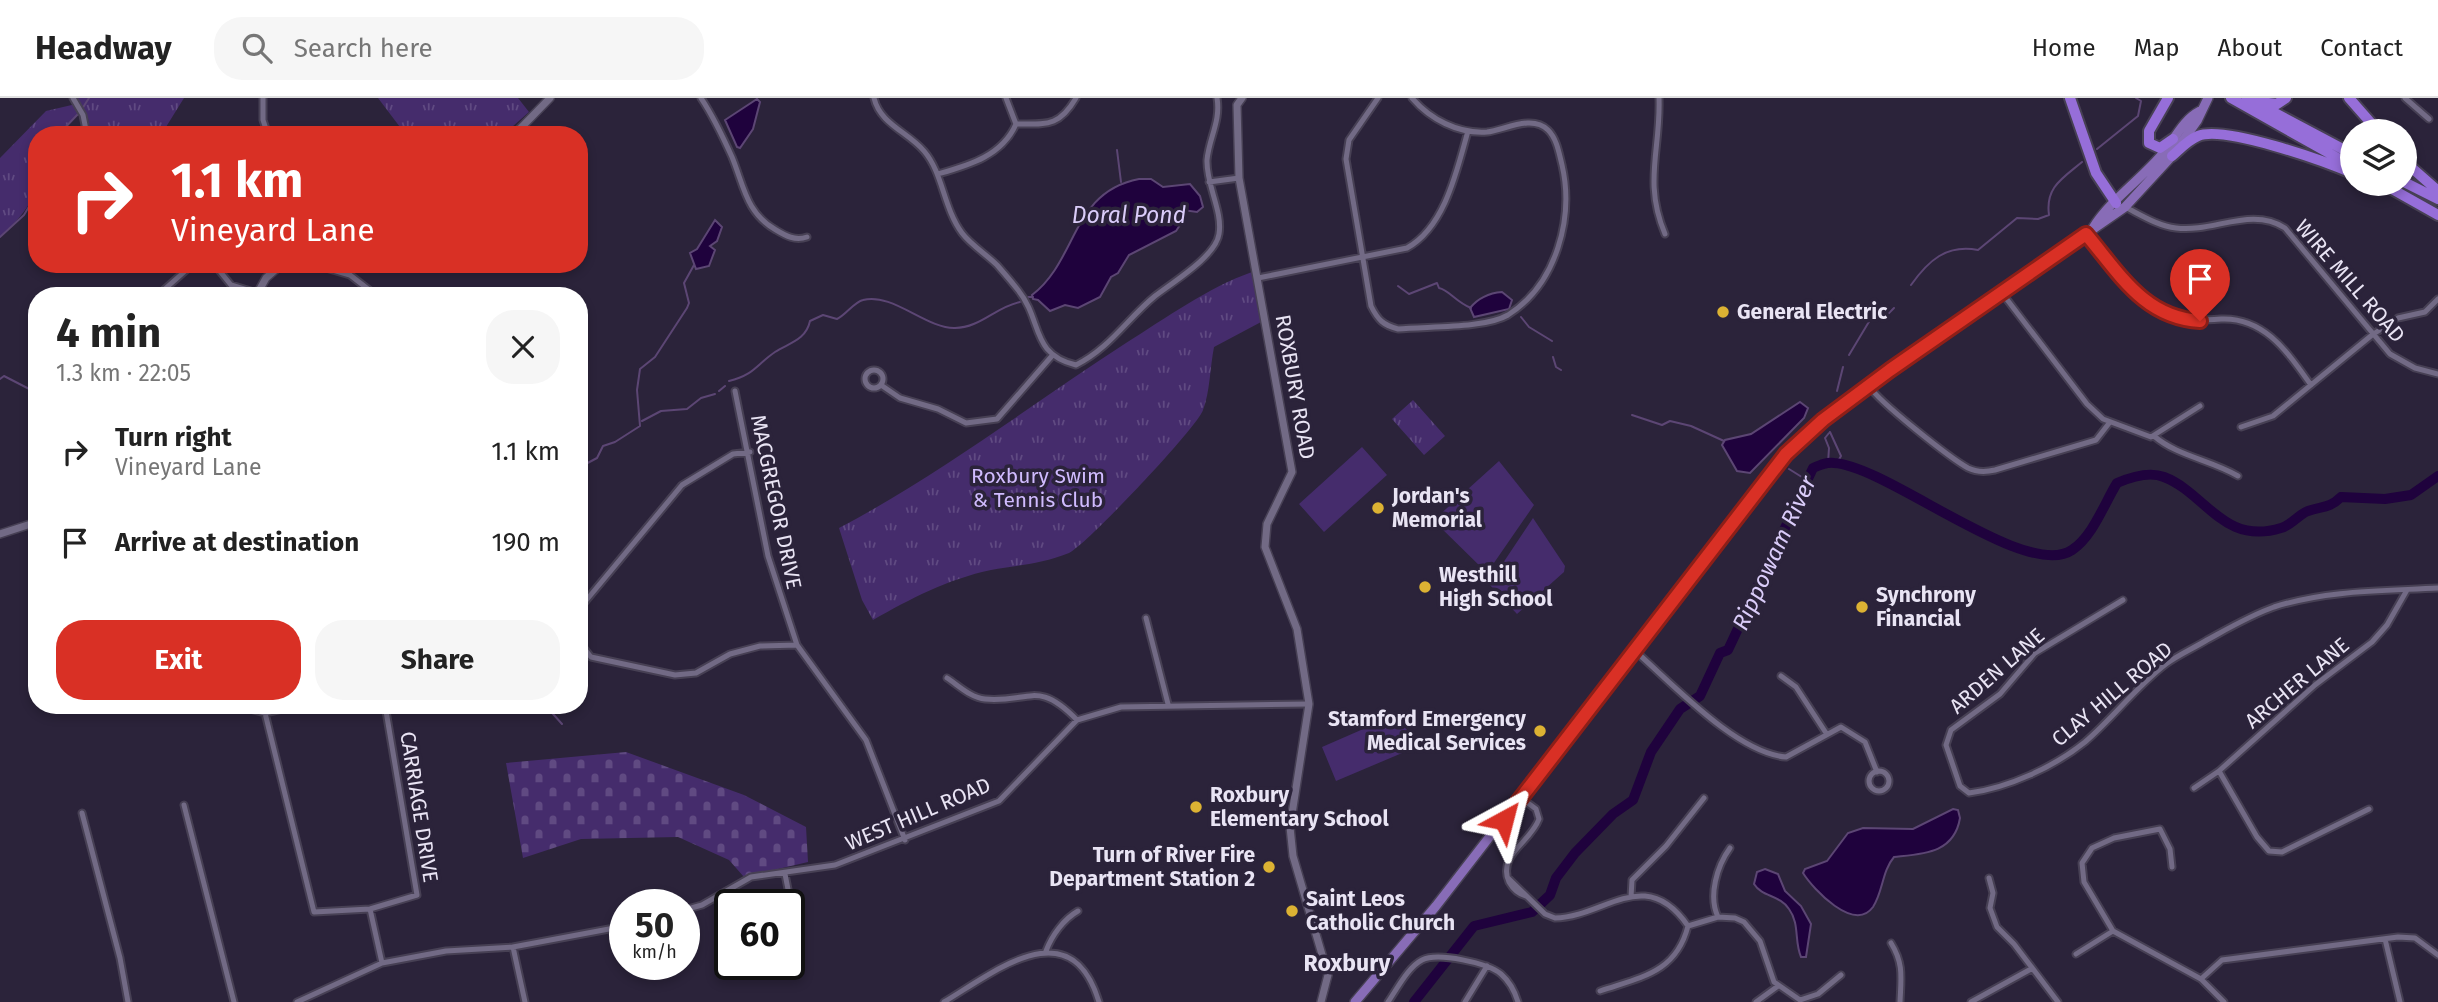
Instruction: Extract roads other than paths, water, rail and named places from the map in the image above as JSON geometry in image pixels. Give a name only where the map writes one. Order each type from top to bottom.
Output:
[{"type":"highway","points":[[2070,98],[2096,173],[2120,205]]},
{"type":"highway","points":[[2168,98],[2148,138],[2152,146],[2157,148],[2173,139]]},
{"type":"highway","points":[[2231,98],[2340,159]]},
{"type":"highway","points":[[2250,99],[2277,104],[2286,98]]},
{"type":"highway","points":[[2349,98],[2367,119]]},
{"type":"highway","points":[[2250,99],[2340,148]]},
{"type":"highway","points":[[2172,156],[2199,135],[2221,134],[2310,156],[2340,168]]},
{"type":"highway","points":[[2417,172],[2438,191]]},
{"type":"highway","points":[[2417,189],[2438,200]]},
{"type":"highway","points":[[2400,196],[2421,206]]},
{"type":"highway","points":[[2404,196],[2438,215]]},
{"type":"main road","points":[[1355,1002],[1436,906],[1521,798],[1786,454],[1869,386],[2089,231],[2100,216],[2120,205],[2172,156],[2197,121],[2208,98]]},
{"type":"main road","points":[[2120,205],[2191,116],[2200,111]]},
{"type":"street","points":[[72,98],[85,126]]},
{"type":"street","points":[[262,98],[265,126]]},
{"type":"street","points":[[523,126],[550,98]]},
{"type":"street","points":[[701,98],[729,150],[752,211],[765,224],[782,234],[798,240],[807,237]]},
{"type":"street","points":[[874,98],[879,112],[924,150],[938,174],[948,210],[963,234],[997,264],[1021,293],[1051,357],[1076,365],[1097,354],[1154,297],[1197,263],[1217,243],[1220,231],[1207,163],[1218,123],[1217,98]]},
{"type":"street","points":[[1006,98],[1016,124]]},
{"type":"street","points":[[1016,124],[1057,121],[1067,113],[1076,98]]},
{"type":"street","name":"ROXBURY ROAD","points":[[1242,98],[1237,105],[1239,178],[1292,472],[1267,524],[1265,547],[1297,628],[1309,704],[1290,827],[1293,856],[1328,975],[1321,1002]]},
{"type":"street","points":[[1378,98],[1359,123],[1346,150],[1371,306],[1386,326],[1398,328],[1491,321],[1515,309],[1541,283],[1557,250],[1566,216],[1568,192],[1558,148],[1547,130],[1537,125],[1523,123],[1487,132],[1468,131],[1437,119],[1412,98]]},
{"type":"street","points":[[1659,98],[1660,122],[1652,171],[1655,206],[1665,234]]},
{"type":"street","points":[[2405,98],[2429,119]]},
{"type":"street","points":[[938,174],[973,164],[985,157],[1006,142],[1016,124]]},
{"type":"street","points":[[1258,278],[1362,255],[1408,248],[1419,242],[1431,227],[1457,172],[1468,131]]},
{"type":"street","points":[[1209,183],[1239,178]]},
{"type":"street","name":"WIRE MILL ROAD","points":[[2120,205],[2158,223],[2178,229],[2258,218],[2272,220],[2284,228],[2390,354],[2415,369],[2438,374]]},
{"type":"street","points":[[2089,231],[2140,299],[2155,310],[2179,320],[2239,320],[2259,328],[2288,352],[2311,385]]},
{"type":"street","points":[[167,287],[183,273]]},
{"type":"street","points":[[221,273],[231,285],[237,287]]},
{"type":"street","points":[[260,287],[272,273]]},
{"type":"street","points":[[343,273],[365,287]]},
{"type":"street","points":[[2002,293],[2096,414],[2110,422],[2154,436],[2162,443],[2208,460],[2238,476]]},
{"type":"street","points":[[2241,427],[2273,416],[2372,335],[2398,318],[2426,312],[2438,299]]},
{"type":"street","points":[[881,385],[900,398],[937,409],[965,423],[998,419],[1051,357]]},
{"type":"street","points":[[1869,386],[1884,402],[1962,464],[1979,471],[1995,470],[2095,440],[2110,422]]},
{"type":"street","name":"MACGREGOR DRIVE","points":[[735,391],[750,452],[768,556],[797,645],[866,740],[905,840]]},
{"type":"street","points":[[2154,436],[2190,409],[2200,406]]},
{"type":"street","points":[[588,598],[682,485],[733,454],[750,452]]},
{"type":"street","points":[[0,534],[28,525]]},
{"type":"street","name":"CLAY HILL ROAD","points":[[1969,793],[1985,791],[2032,772],[2084,743],[2166,664],[2240,622],[2274,607],[2360,591],[2438,588]]},
{"type":"street","name":"ARCHER LANE","points":[[2194,788],[2219,771],[2315,685],[2372,642],[2387,625],[2407,590]]},
{"type":"street","name":"ARDEN LANE","points":[[1969,793],[1960,786],[1946,745],[1951,730],[2000,694],[2035,653],[2123,600]]},
{"type":"street","points":[[1146,618],[1168,704]]},
{"type":"street","points":[[588,653],[591,657],[675,675],[696,673],[730,654],[760,646],[797,645]]},
{"type":"street","points":[[1634,650],[1703,713],[1755,747],[1782,757],[1840,727],[1853,732],[1865,742],[1877,772]]},
{"type":"street","points":[[1781,676],[1796,687],[1826,733]]},
{"type":"street","points":[[947,678],[984,700],[1033,694],[1050,698],[1077,720]]},
{"type":"street","name":"WEST HILL ROAD","points":[[700,906],[751,877],[835,865],[905,840],[999,800],[1077,720],[1121,707],[1168,704],[1309,704]]},
{"type":"street","points":[[265,714],[314,912],[370,909],[382,963]]},
{"type":"street","name":"CARRIAGE DRIVE","points":[[370,909],[417,895],[387,714]]},
{"type":"street","points":[[2219,771],[2259,842],[2269,851],[2282,852],[2369,808]]},
{"type":"street","points":[[1521,798],[1536,809],[1539,819],[1508,861],[1508,878],[1519,894],[1527,896],[1545,914],[1561,918],[1631,897],[1648,897],[1667,903],[1688,926]]},
{"type":"street","points":[[1631,897],[1632,880],[1666,846],[1704,798]]},
{"type":"street","points":[[184,805],[234,1002]]},
{"type":"street","points":[[82,813],[120,958],[128,1002]]},
{"type":"street","points":[[2172,867],[2170,849],[2160,829],[2114,838],[2092,848],[2082,863],[2084,882],[2113,931],[2201,979],[2224,1002]]},
{"type":"street","points":[[1718,918],[1714,906],[1718,871],[1730,848]]},
{"type":"street","points":[[785,874],[788,889]]},
{"type":"street","points":[[1989,877],[1993,893],[1990,908],[1997,927],[2014,944],[2058,1002]]},
{"type":"street","points":[[1046,951],[1069,916],[1078,911]]},
{"type":"street","points":[[1688,926],[1718,918],[1735,918],[1749,926],[1760,942],[1769,971],[1778,986],[1794,997],[1805,1000],[1830,986],[1841,975]]},
{"type":"street","points":[[1600,991],[1657,971],[1683,947],[1688,926]]},
{"type":"street","points":[[297,1002],[382,963],[446,951],[513,947],[609,929]]},
{"type":"street","points":[[2076,954],[2113,931]]},
{"type":"street","points":[[2201,979],[2222,960],[2385,939],[2415,938],[2438,955]]},
{"type":"street","points":[[2385,939],[2400,1002]]},
{"type":"street","points":[[1891,943],[1901,963],[1903,977],[1900,1002]]},
{"type":"street","points":[[513,947],[525,1002]]},
{"type":"street","points":[[944,1002],[1009,963],[1046,951],[1078,963],[1090,978],[1099,1002]]},
{"type":"street","points":[[1388,1002],[1422,960],[1434,957],[1487,966],[1504,976],[1518,1002]]},
{"type":"street","points":[[1465,1002],[1487,966]]},
{"type":"street","points":[[1971,1002],[2031,969]]},
{"type":"street","points":[[1756,1002],[1778,986]]},
{"type":"water","points":[[757,99],[760,102],[753,129],[740,148],[737,147],[725,120]]},
{"type":"water","name":"Doral Pond","points":[[1139,179],[1151,179],[1163,187],[1190,184],[1200,196],[1203,207],[1197,212],[1183,210],[1179,214],[1180,225],[1176,231],[1129,255],[1118,273],[1111,277],[1100,297],[1078,308],[1065,305],[1050,311],[1033,299],[1032,295],[1059,264],[1087,212],[1117,186]]},
{"type":"water","points":[[715,220],[722,227],[717,241],[710,246],[715,250],[709,266],[696,269],[690,253],[697,249]]},
{"type":"water","points":[[1502,292],[1512,300],[1509,309],[1474,317],[1470,308],[1477,301]]},
{"type":"water","points":[[1800,402],[1808,408],[1804,418],[1750,473],[1737,471],[1722,445],[1725,440],[1751,434]]},
{"type":"water","points":[[1953,809],[1958,810],[1960,818],[1951,839],[1926,853],[1894,857],[1873,907],[1865,914],[1855,915],[1835,906],[1815,889],[1803,873],[1805,869],[1827,861],[1848,833],[1863,828],[1913,829]]},
{"type":"water","points":[[1765,869],[1778,874],[1785,891],[1801,906],[1811,924],[1806,957],[1801,957],[1795,921],[1789,909],[1754,884],[1757,872]]},
{"type":"waterway","points":[[82,109],[89,98]]},
{"type":"waterway","points":[[2097,149],[2138,116],[2141,101],[2136,98]]},
{"type":"waterway","points":[[67,126],[79,113]]},
{"type":"waterway","points":[[1117,150],[1121,182]]},
{"type":"waterway","points":[[1911,285],[1939,256],[1956,250],[1978,250],[2017,218],[2038,219],[2049,215],[2048,205],[2053,190],[2062,178],[2082,162]]},
{"type":"waterway","points":[[0,237],[28,208]]},
{"type":"waterway","points":[[588,463],[597,458],[603,446],[615,442],[640,426],[637,390],[640,369],[655,357],[687,308],[689,303],[684,283],[694,265]]},
{"type":"waterway","points":[[1398,286],[1409,294],[1437,283],[1439,288],[1471,308]]},
{"type":"waterway","points":[[1028,297],[1033,297]]},
{"type":"waterway","points":[[729,381],[750,373],[775,352],[796,340],[805,333],[810,321],[823,315],[837,319],[863,300],[886,301],[933,323],[955,328],[972,325],[1020,302]]},
{"type":"waterway","points":[[1849,355],[1870,320],[1882,316],[1884,311],[1889,313],[1894,308]]},
{"type":"waterway","points":[[1521,317],[1529,327],[1552,341]]},
{"type":"waterway","points":[[1553,357],[1556,367],[1561,370]]},
{"type":"waterway","points":[[1837,391],[1843,367]]},
{"type":"waterway","points":[[0,379],[4,376],[28,388]]},
{"type":"waterway","points":[[719,391],[725,386]]},
{"type":"waterway","points":[[642,421],[661,411],[687,409],[701,398],[715,394]]},
{"type":"waterway","points":[[1632,415],[1662,425],[1670,421],[1691,426],[1724,441]]},
{"type":"waterway","points":[[1830,432],[1841,456],[1837,463]]},
{"type":"waterway","points":[[1828,463],[1829,448],[1825,438],[1829,433]]},
{"type":"waterway","name":"Rippowam River","points":[[1414,1002],[1474,926],[1532,912],[1550,895],[1556,878],[1575,853],[1613,814],[1633,800],[1651,752],[1680,709],[1700,696],[1720,653],[1728,650],[1813,468],[1831,463],[1858,469],[1991,537],[2023,550],[2051,555],[2072,550],[2079,544],[2092,528],[2117,483],[2140,476],[2164,477],[2192,494],[2230,524],[2244,530],[2261,532],[2285,527],[2305,512],[2329,505],[2341,497],[2385,499],[2411,495],[2438,476]]},
{"type":"waterway","points":[[1789,469],[1805,479]]},
{"type":"waterway","points":[[553,714],[562,724]]},
{"type":"place","name":"General Electric","points":[[1723,312]]},
{"type":"place","name":"Jordan's Memorial","points":[[1378,508]]},
{"type":"place","name":"Westhill High School","points":[[1425,587]]},
{"type":"place","name":"Synchrony Financial","points":[[1862,607]]},
{"type":"place","name":"Stamford Emergency Medical Services","points":[[1540,731]]},
{"type":"place","name":"Roxbury Elementary School","points":[[1196,807]]},
{"type":"place","name":"Turn of River Fire Department Station 2","points":[[1269,867]]},
{"type":"place","name":"Saint Leos Catholic Church","points":[[1292,911]]},
{"type":"district","name":"Roxbury","points":[[1347,963]]},
{"type":"park label","name":"Roxbury Swim & Tennis Club","points":[[1038,488]]}]
